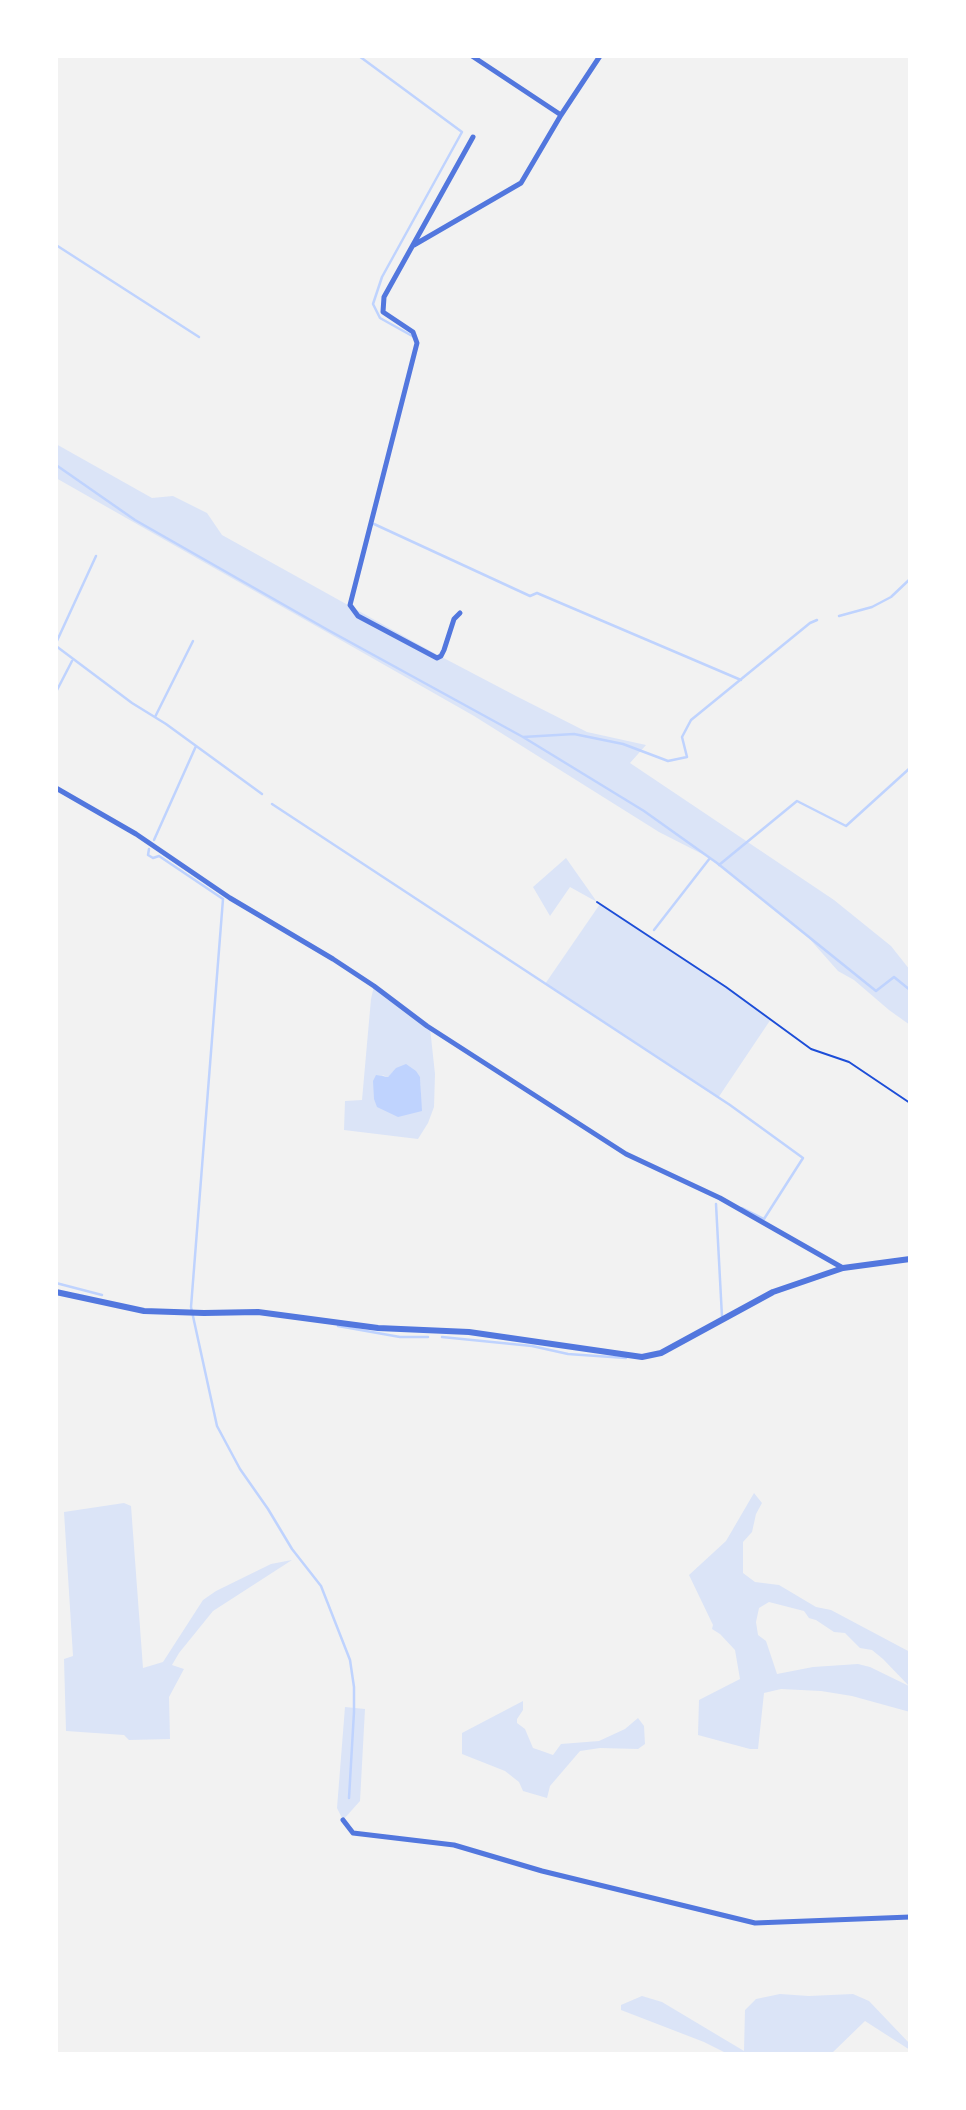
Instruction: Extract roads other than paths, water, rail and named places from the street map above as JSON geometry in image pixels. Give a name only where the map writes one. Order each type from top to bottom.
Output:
[{"type":"street","points":[[472,56],[561,115]]},
{"type":"street","points":[[412,247],[522,183],[561,115],[600,56]]},
{"type":"street","points":[[460,613],[454,619],[441,656],[437,658],[358,616],[350,605],[396,434],[417,343],[413,332],[383,312],[384,297],[473,137]]},
{"type":"street","points":[[56,788],[136,834],[230,898],[333,959],[427,1026],[626,1154],[720,1198],[844,1268]]},
{"type":"street","points":[[56,1292],[144,1311],[258,1312],[378,1328],[469,1332],[642,1357],[662,1353],[773,1292],[844,1268],[910,1259]]},
{"type":"street","points":[[343,1820],[353,1833],[454,1845],[541,1871],[755,1923],[910,1917]]},
{"type":"water","points":[[406,1064],[420,1077],[422,1111],[398,1117],[377,1107],[373,1081],[376,1075],[388,1077],[396,1068]]},
{"type":"waterway","points":[[359,56],[462,132],[382,277],[373,304],[380,318],[414,337]]},
{"type":"waterway","points":[[56,245],[199,337]]},
{"type":"waterway","points":[[56,465],[135,520],[523,737],[644,811],[717,863],[876,991],[894,977],[910,990]]},
{"type":"waterway","points":[[374,524],[530,596],[537,593],[741,680]]},
{"type":"waterway","points":[[56,643],[96,556]]},
{"type":"waterway","points":[[839,616],[872,607],[891,597],[910,579]]},
{"type":"waterway","points":[[523,737],[574,734],[623,744],[668,761],[687,757],[682,737],[691,720],[817,620]]},
{"type":"waterway","points":[[155,717],[193,641]]},
{"type":"waterway","points":[[56,646],[262,794]]},
{"type":"waterway","points":[[56,692],[72,661]]},
{"type":"waterway","points":[[154,840],[196,746]]},
{"type":"waterway","points":[[719,865],[797,801],[846,826],[910,768]]},
{"type":"waterway","points":[[272,804],[730,1105],[803,1158],[764,1219],[742,1208]]},
{"type":"waterway","points":[[149,849],[148,855],[153,858],[159,856],[223,899],[191,1307],[217,1426],[240,1469],[292,1549],[321,1586],[350,1660],[354,1712],[349,1798]]},
{"type":"waterway","points":[[654,930],[710,858]]},
{"type":"waterway","points":[[716,1204],[722,1317]]},
{"type":"waterway","points":[[56,1283],[102,1295]]},
{"type":"waterway","points":[[338,1326],[400,1337],[428,1337]]},
{"type":"waterway","points":[[442,1337],[532,1346],[568,1354],[626,1358]]}]
